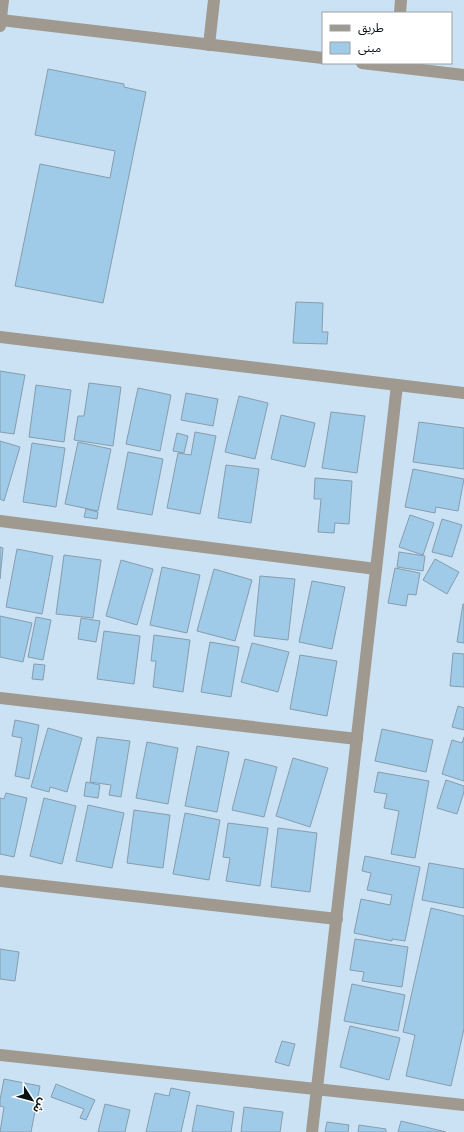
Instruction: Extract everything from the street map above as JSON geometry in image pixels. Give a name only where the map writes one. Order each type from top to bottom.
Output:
[{"type":"street","points":[[3,0],[0,23],[322,58]]},
{"type":"street","points":[[208,45],[214,0]]},
{"type":"street","points":[[400,12],[401,0]]},
{"type":"street","points":[[378,64],[464,75]]},
{"type":"street","points":[[0,337],[464,393]]},
{"type":"street","points":[[312,1132],[397,385]]},
{"type":"street","points":[[0,521],[376,569]]},
{"type":"street","points":[[0,698],[357,739]]},
{"type":"street","points":[[0,880],[336,919]]},
{"type":"street","points":[[0,1055],[464,1105]]},
{"type":"building","points":[[48,69],[124,84],[124,87],[146,92],[103,303],[15,286],[40,164],[110,178],[115,151],[35,135]]},
{"type":"building","points":[[296,302],[323,303],[322,332],[328,332],[327,344],[293,343]]},
{"type":"building","points":[[0,371],[25,375],[14,434],[0,432]]},
{"type":"building","points":[[89,383],[121,387],[113,446],[74,440],[78,416],[84,416]]},
{"type":"building","points":[[36,385],[71,390],[64,442],[29,437]]},
{"type":"building","points":[[138,388],[171,395],[160,451],[126,444]]},
{"type":"building","points":[[186,393],[218,399],[213,426],[181,420]]},
{"type":"building","points":[[239,396],[268,403],[255,459],[225,452]]},
{"type":"building","points":[[331,412],[365,416],[357,473],[322,468]]},
{"type":"building","points":[[281,415],[315,423],[305,467],[271,459]]},
{"type":"building","points":[[419,422],[464,428],[464,469],[413,462]]},
{"type":"building","points":[[195,432],[216,436],[200,514],[167,508],[178,453],[191,455]]},
{"type":"building","points":[[177,433],[188,436],[184,453],[173,451]]},
{"type":"building","points":[[0,441],[20,447],[4,501],[0,499]]},
{"type":"building","points":[[78,442],[111,449],[98,511],[65,504]]},
{"type":"building","points":[[32,443],[65,448],[56,507],[23,502]]},
{"type":"building","points":[[128,452],[163,459],[152,515],[117,509]]},
{"type":"building","points":[[226,465],[259,469],[251,523],[218,518]]},
{"type":"building","points":[[413,469],[464,479],[458,511],[436,507],[435,513],[405,507]]},
{"type":"building","points":[[315,478],[352,481],[349,524],[335,523],[334,533],[318,532],[321,499],[314,499]]},
{"type":"building","points":[[86,509],[98,512],[97,519],[84,517]]},
{"type":"building","points":[[410,515],[434,523],[423,555],[399,547]]},
{"type":"building","points":[[442,519],[462,525],[452,557],[432,552]]},
{"type":"building","points":[[0,547],[3,548],[0,579]]},
{"type":"building","points":[[17,549],[53,556],[42,614],[6,607]]},
{"type":"building","points":[[399,552],[425,556],[423,571],[397,567]]},
{"type":"building","points":[[64,555],[101,560],[93,618],[56,614]]},
{"type":"building","points":[[435,559],[459,572],[447,594],[423,580]]},
{"type":"building","points":[[121,560],[153,569],[137,625],[106,616]]},
{"type":"building","points":[[162,567],[200,575],[187,633],[150,625]]},
{"type":"building","points":[[395,568],[420,573],[416,595],[408,594],[406,606],[388,603]]},
{"type":"building","points":[[214,569],[252,580],[235,641],[197,631]]},
{"type":"building","points":[[260,576],[295,579],[288,640],[254,636]]},
{"type":"building","points":[[312,581],[345,587],[332,649],[299,642]]},
{"type":"building","points":[[464,604],[464,643],[457,642]]},
{"type":"building","points":[[0,616],[32,623],[23,662],[0,657]]},
{"type":"building","points":[[36,617],[51,620],[43,660],[28,657]]},
{"type":"building","points":[[81,618],[100,621],[96,642],[78,639]]},
{"type":"building","points":[[104,631],[140,636],[134,684],[97,679]]},
{"type":"building","points":[[154,635],[190,640],[183,692],[153,687],[156,661],[151,661]]},
{"type":"building","points":[[210,642],[239,647],[231,697],[201,692]]},
{"type":"building","points":[[252,643],[289,652],[278,692],[241,682]]},
{"type":"building","points":[[453,653],[464,654],[464,687],[450,686]]},
{"type":"building","points":[[300,655],[337,661],[327,716],[290,709]]},
{"type":"building","points":[[34,664],[45,665],[43,680],[32,679]]},
{"type":"building","points":[[458,706],[464,708],[464,730],[452,727]]},
{"type":"building","points":[[15,720],[39,725],[29,779],[15,776],[22,738],[12,736]]},
{"type":"building","points":[[48,728],[82,738],[67,792],[50,787],[49,792],[31,787]]},
{"type":"building","points":[[382,729],[433,740],[426,772],[375,761]]},
{"type":"building","points":[[97,737],[130,741],[121,797],[109,795],[111,785],[90,782]]},
{"type":"building","points":[[464,737],[464,781],[442,774],[452,740],[462,743]]},
{"type":"building","points":[[147,742],[178,748],[168,804],[136,798]]},
{"type":"building","points":[[197,746],[229,752],[217,812],[185,806]]},
{"type":"building","points":[[293,758],[328,768],[310,827],[276,816]]},
{"type":"building","points":[[245,759],[277,767],[264,817],[232,810]]},
{"type":"building","points":[[378,772],[429,781],[415,858],[391,854],[399,811],[384,808],[387,794],[374,792]]},
{"type":"building","points":[[446,780],[464,786],[464,792],[457,814],[437,808]]},
{"type":"building","points":[[86,782],[100,785],[98,798],[84,796]]},
{"type":"building","points":[[6,793],[27,798],[14,857],[0,854],[0,798],[4,799]]},
{"type":"building","points":[[44,798],[76,806],[62,864],[30,856]]},
{"type":"building","points":[[88,805],[124,813],[112,868],[76,861]]},
{"type":"building","points":[[134,810],[170,815],[163,868],[127,863]]},
{"type":"building","points":[[185,813],[220,820],[209,880],[173,874]]},
{"type":"building","points":[[228,823],[268,828],[260,886],[226,881],[230,858],[223,857]]},
{"type":"building","points":[[278,828],[317,833],[310,892],[271,887]]},
{"type":"building","points":[[365,856],[420,867],[405,941],[392,939],[392,941],[354,933],[361,899],[390,905],[392,895],[367,890],[371,873],[362,871]]},
{"type":"building","points":[[429,863],[464,869],[464,908],[422,900]]},
{"type":"building","points":[[431,908],[464,916],[464,1029],[451,1086],[406,1076],[415,1035],[403,1032]]},
{"type":"building","points":[[355,939],[408,947],[402,987],[362,981],[364,972],[350,970]]},
{"type":"building","points":[[0,949],[19,952],[15,981],[0,979]]},
{"type":"building","points":[[352,984],[405,995],[398,1031],[344,1021]]},
{"type":"building","points":[[350,1026],[400,1038],[389,1080],[340,1067]]},
{"type":"building","points":[[282,1041],[295,1044],[289,1066],[275,1062]]},
{"type":"building","points":[[4,1079],[40,1086],[31,1132],[0,1132],[4,1107],[0,1106],[0,1100]]},
{"type":"building","points":[[56,1084],[95,1100],[86,1120],[80,1118],[84,1109],[51,1097]]},
{"type":"building","points":[[171,1088],[190,1092],[181,1132],[146,1132],[155,1093],[169,1096]]},
{"type":"building","points":[[105,1104],[130,1110],[125,1132],[98,1132]]},
{"type":"building","points":[[197,1105],[234,1112],[231,1132],[192,1132]]},
{"type":"building","points":[[244,1107],[283,1112],[280,1132],[241,1132]]},
{"type":"building","points":[[401,1121],[446,1132],[398,1132]]},
{"type":"building","points":[[327,1122],[349,1125],[348,1132],[325,1132]]},
{"type":"building","points":[[359,1125],[386,1129],[386,1132],[358,1132]]}]
